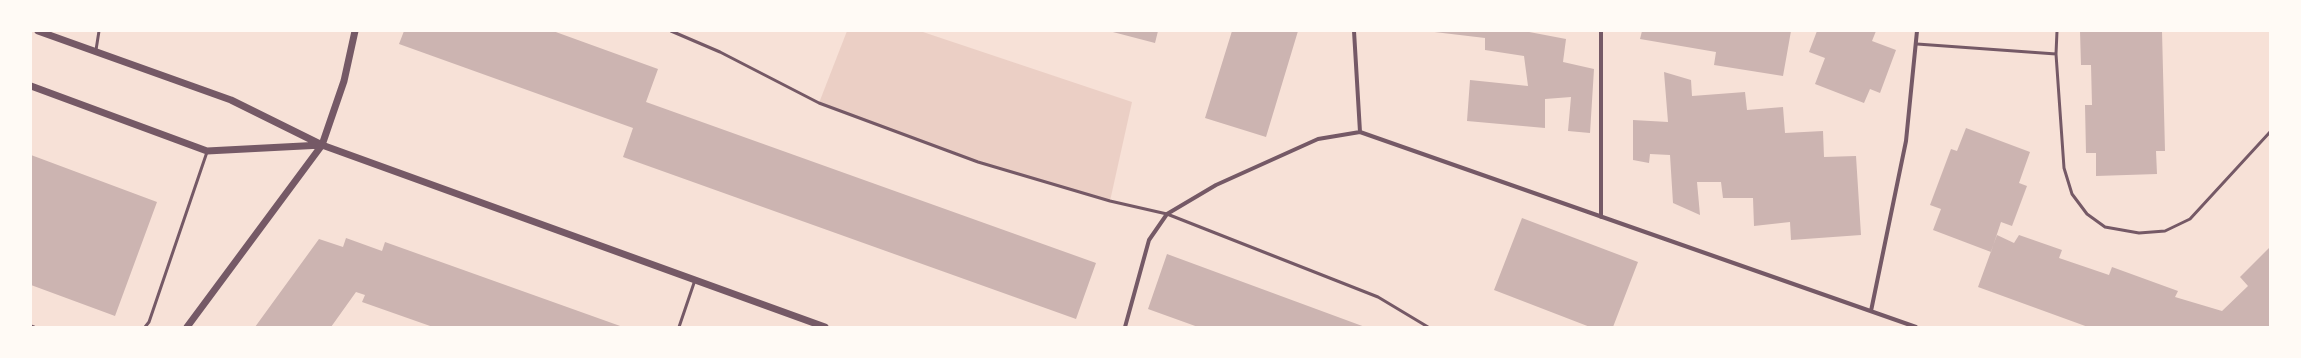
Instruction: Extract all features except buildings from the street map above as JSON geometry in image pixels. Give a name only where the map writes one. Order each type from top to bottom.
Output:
[{"type":"street","points":[[38,31],[96,50],[231,100],[322,145],[825,327]]},
{"type":"street","points":[[187,327],[322,145],[344,81],[355,31]]},
{"type":"street","points":[[1354,31],[1360,132]]},
{"type":"street","points":[[1601,31],[1601,217]]},
{"type":"street","points":[[1871,311],[1906,141],[1917,44],[1917,31]]},
{"type":"street","points":[[31,86],[207,151],[322,145]]},
{"type":"street","points":[[1125,327],[1149,240],[1167,214],[1216,185],[1318,139],[1360,132],[1916,327]]},
{"type":"lane","points":[[96,50],[99,31]]},
{"type":"lane","points":[[671,31],[720,52],[819,103],[978,162],[1110,201],[1167,214],[1378,297],[1428,327]]},
{"type":"lane","points":[[2056,31],[2056,54],[2064,168],[2072,194],[2087,214],[2105,227],[2139,233],[2165,231],[2190,219],[2270,132]]},
{"type":"lane","points":[[1917,44],[2056,54]]},
{"type":"lane","points":[[145,327],[149,322],[207,151]]},
{"type":"lane","points":[[679,327],[695,280]]},
{"type":"shaded area","points":[[847,31],[920,31],[1132,102],[1110,201],[978,162],[819,103]]}]
